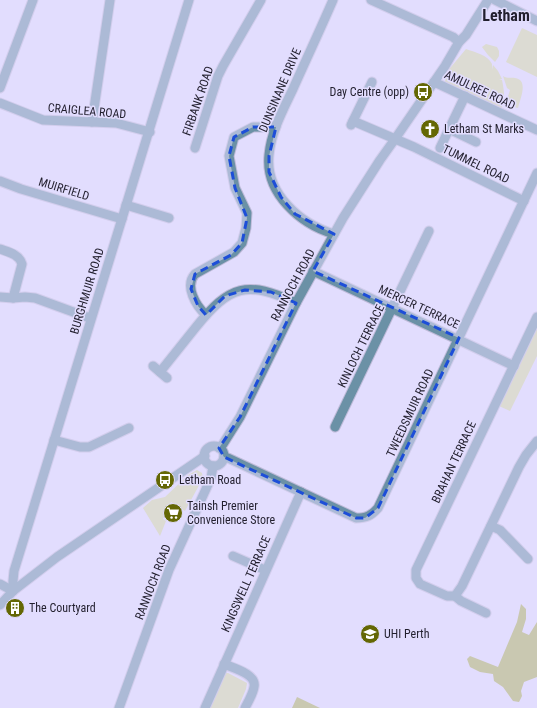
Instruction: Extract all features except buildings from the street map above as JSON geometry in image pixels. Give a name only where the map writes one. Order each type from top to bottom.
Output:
[{"type":"street","points":[[0,88],[33,0]]},
{"type":"street","points":[[92,122],[110,0]]},
{"type":"street","name":"BURGHMUIR ROAD","points":[[13,591],[12,581],[14,571],[91,316],[150,132],[189,0]]},
{"type":"street","name":"FIRBANK ROAD","points":[[195,148],[218,76],[261,0]]},
{"type":"street","name":"DUNSINANE DRIVE","points":[[333,0],[276,126],[269,156],[269,172],[276,190],[295,214],[306,221],[334,234]]},
{"type":"street","points":[[371,0],[453,37],[459,42]]},
{"type":"street","name":"RANNOCH ROAD","points":[[205,456],[208,449],[215,446],[219,448],[223,444],[240,417],[296,303],[334,234],[377,164],[396,139],[488,0]]},
{"type":"street","points":[[495,0],[537,21]]},
{"type":"street","points":[[372,82],[352,123],[396,139]]},
{"type":"street","name":"AMULREE ROAD","points":[[434,82],[537,130]]},
{"type":"street","points":[[440,148],[465,96]]},
{"type":"street","name":"CRAIGLEA ROAD","points":[[0,103],[43,120],[116,123],[150,132]]},
{"type":"street","points":[[206,315],[198,306],[190,286],[192,280],[195,274],[231,255],[237,249],[242,243],[247,222],[247,213],[235,188],[229,156],[234,137],[253,127],[276,126]]},
{"type":"street","points":[[449,129],[476,142]]},
{"type":"street","name":"TUMMEL ROAD","points":[[396,139],[524,200]]},
{"type":"street","name":"TWEEDSMUIR ROAD","points":[[224,457],[356,518],[365,518],[373,513],[378,508],[537,173]]},
{"type":"street","name":"MUIRFIELD","points":[[0,181],[21,189],[122,219]]},
{"type":"street","points":[[126,206],[169,218]]},
{"type":"street","name":"KINLOCH TERRACE","points":[[335,427],[429,231]]},
{"type":"street","points":[[0,249],[18,256],[21,260],[22,264],[13,298]]},
{"type":"street","name":"MERCER TERRACE","points":[[314,271],[459,338],[514,366]]},
{"type":"street","points":[[160,372],[206,315],[225,296],[245,290],[260,290],[271,292],[296,303]]},
{"type":"street","points":[[0,297],[35,298],[80,314],[91,316]]},
{"type":"street","name":"BRAHAN TERRACE","points":[[455,596],[447,596],[420,584],[416,578],[416,570],[537,317]]},
{"type":"street","points":[[54,440],[80,447],[89,446],[129,428]]},
{"type":"street","points":[[486,613],[461,601],[455,596],[462,586],[521,462],[537,441]]},
{"type":"street","points":[[0,605],[13,591],[102,526],[205,456],[208,464],[213,466],[220,464],[224,457],[223,452],[219,448]]},
{"type":"street","name":"RANNOCH ROAD","points":[[119,708],[169,570],[211,478],[213,466]]},
{"type":"street","name":"KINGSWELL TERRACE","points":[[205,708],[300,492]]},
{"type":"street","points":[[491,526],[500,530],[528,559]]},
{"type":"street","points":[[516,559],[519,549]]},
{"type":"street","points":[[233,556],[265,570]]},
{"type":"street","points":[[0,584],[13,591]]},
{"type":"street","points":[[224,664],[250,676],[254,681],[254,687],[245,708]]},
{"type":"highlighted area","points":[[253,127],[276,127],[269,156],[269,172],[281,197],[295,214],[334,234],[313,271],[459,338],[378,508],[365,518],[356,518],[224,457],[219,448],[240,417],[296,303],[271,292],[245,290],[225,296],[206,315],[198,306],[191,289],[195,274],[231,255],[242,243],[247,218],[235,188],[229,156],[234,137]]},
{"type":"green space","points":[[522,28],[537,35],[537,77],[506,62]]},
{"type":"green space","points":[[486,44],[497,47],[499,51],[499,56],[495,62],[482,47]]},
{"type":"green space","points":[[466,49],[487,58],[492,64],[492,70],[493,65],[498,71],[502,79],[499,79],[502,80],[504,92],[504,99],[500,110],[445,82],[446,73]]},
{"type":"green space","points":[[503,76],[519,79],[522,82],[522,95],[518,108],[507,105],[505,106],[510,90],[507,88]]},
{"type":"green space","points":[[537,327],[537,356],[510,411],[499,406]]},
{"type":"green space","points":[[197,470],[202,473],[203,478],[185,511],[171,502],[163,519],[166,521],[160,536],[143,508],[152,500],[165,497],[188,475]]},
{"type":"green space","points":[[521,604],[526,609],[526,619],[522,632],[529,635],[537,622],[537,677],[524,682],[521,691],[522,696],[519,702],[513,701],[503,687],[494,681],[493,674],[480,672],[470,667],[467,659],[470,656],[498,667],[517,622]]},
{"type":"green space","points":[[225,673],[228,673],[247,683],[238,708],[207,708]]},
{"type":"green space","points":[[297,697],[320,708],[292,708]]},
{"type":"place","name":"Day Centre (opp)","points":[[423,92]]},
{"type":"place","name":"Letham St Marks","points":[[430,129]]},
{"type":"place","name":"Letham Road","points":[[165,480]]},
{"type":"place","name":"Tainsh Premier Convenience Store","points":[[173,513]]},
{"type":"place","name":"The Courtyard","points":[[15,608]]},
{"type":"place","name":"UHI Perth","points":[[370,634]]},
{"type":"district","name":"Letham","points":[[506,15]]}]
